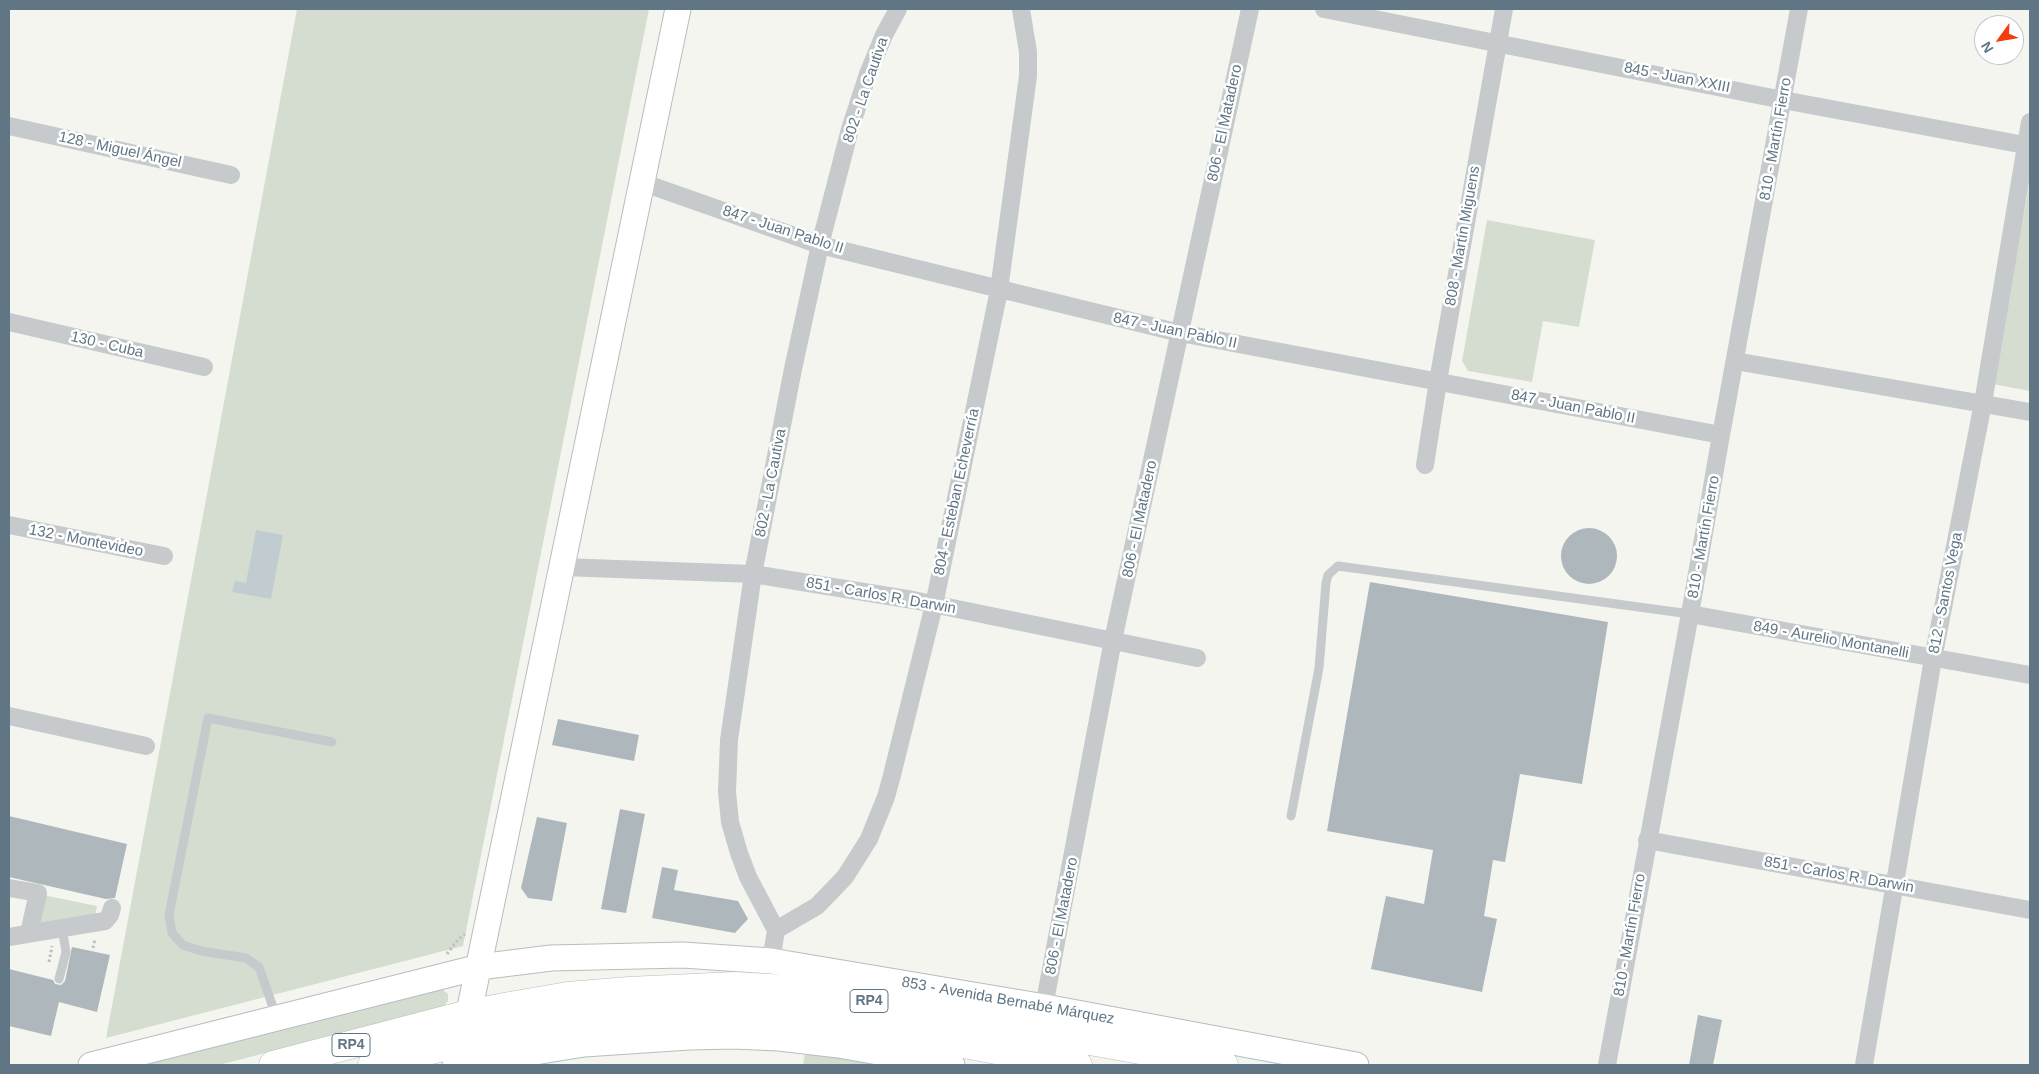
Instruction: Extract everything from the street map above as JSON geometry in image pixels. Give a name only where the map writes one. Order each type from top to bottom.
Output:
[{"type":"main road","name":"853 - Avenida Bernabé Márquez","points":[[468,1014],[568,996],[734,986],[786,990],[1042,1019],[1224,1065]]},
{"type":"main road","name":"RP4","points":[[372,1065],[459,1059],[565,1023],[662,1014],[761,1013],[833,1020],[1078,1065]]},
{"type":"main road","name":"RP4","points":[[273,1065],[468,1014]]},
{"type":"street","points":[[678,9],[459,1059],[584,1044],[733,1036],[778,1038],[839,1045],[952,1065]]},
{"type":"street","name":"802 - La Cautiva","points":[[776,930],[748,877],[730,822],[727,792],[729,740],[752,574],[820,244],[850,129],[868,74],[884,35],[898,9]]},
{"type":"street","name":"804 - Esteban Echeverría","points":[[776,930],[816,906],[845,877],[868,839],[886,797],[892,775],[934,605],[999,290],[1028,76],[1028,52],[1021,9]]},
{"type":"street","name":"806 - El Matadero","points":[[1042,1019],[1113,640],[1250,9]]},
{"type":"street","name":"845 - Juan XXIII","points":[[1324,9],[1783,100],[2028,146]]},
{"type":"street","name":"808 - Martín Miguens","points":[[1425,464],[1504,9]]},
{"type":"street","name":"810 - Martín Fierro","points":[[1606,1065],[1800,9]]},
{"type":"street","name":"812 - Santos Vega","points":[[1864,1065],[1933,659],[1983,403],[2028,146],[2030,122]]},
{"type":"street","name":"128 - Miguel Ángel","points":[[9,126],[230,175]]},
{"type":"street","name":"847 - Juan Pablo II","points":[[641,182],[820,244],[999,290],[1180,333],[1721,435]]},
{"type":"street","name":"130 - Cuba","points":[[9,322],[204,367]]},
{"type":"street","points":[[1736,361],[2030,412]]},
{"type":"street","name":"132 - Montevideo","points":[[9,525],[164,556]]},
{"type":"street","name":"851 - Carlos R. Darwin","points":[[562,567],[752,574],[934,605],[1197,658]]},
{"type":"street","name":"849 - Aurelio Montanelli","points":[[1690,614],[2030,675]]},
{"type":"street","points":[[9,716],[146,746]]},
{"type":"street","name":"851 - Carlos R. Darwin","points":[[1648,840],[2030,910]]},
{"type":"street","points":[[9,888],[38,893],[29,933]]},
{"type":"street","points":[[9,937],[106,920],[112,908]]},
{"type":"street","points":[[770,961],[776,930]]},
{"type":"street","name":"853 - Avenida Bernabé Márquez","points":[[90,1065],[479,967],[551,958],[683,955],[770,961],[1042,1019],[1356,1065]]},
{"type":"lane","points":[[1291,816],[1320,668],[1326,583],[1328,575],[1338,566],[1690,614]]},
{"type":"lane","points":[[276,1018],[259,967],[246,958],[201,951],[183,946],[172,933],[169,914],[208,718],[332,742]]},
{"type":"lane","points":[[59,979],[66,952],[62,928]]},
{"type":"path","points":[[442,976],[441,962],[456,942],[467,933]]},
{"type":"path","points":[[93,948],[96,937]]},
{"type":"shaded area","points":[[297,9],[649,9],[463,946],[106,1038]]},
{"type":"shaded area","points":[[2030,181],[2030,391],[1992,384]]},
{"type":"shaded area","points":[[1487,220],[1595,240],[1579,327],[1543,321],[1532,382],[1468,371],[1462,361]]},
{"type":"shaded area","points":[[256,530],[283,535],[271,599],[232,592],[235,581],[246,583]]},
{"type":"shaded area","points":[[43,895],[97,906],[94,920],[36,927]]},
{"type":"shaded area","points":[[442,989],[448,994],[448,1001],[443,1007],[219,1065],[131,1065]]},
{"type":"shaded area","points":[[806,1047],[921,1065],[803,1065]]},
{"type":"building","points":[[1589,528],[1600,530],[1609,536],[1615,545],[1617,556],[1615,567],[1609,576],[1600,582],[1589,584],[1578,582],[1569,576],[1563,567],[1561,556],[1563,545],[1569,536],[1578,530]]},
{"type":"building","points":[[1370,582],[1608,622],[1582,784],[1520,774],[1505,862],[1493,860],[1484,916],[1497,919],[1482,992],[1371,969],[1386,896],[1424,904],[1433,850],[1327,831]]},
{"type":"building","points":[[558,719],[639,735],[634,761],[552,745]]},
{"type":"building","points":[[620,809],[645,814],[626,913],[601,909]]},
{"type":"building","points":[[9,816],[127,844],[115,898],[106,899],[9,877]]},
{"type":"building","points":[[537,817],[567,823],[552,901],[528,898],[521,888]]},
{"type":"building","points":[[662,867],[678,870],[674,890],[738,901],[748,919],[735,933],[652,918]]},
{"type":"building","points":[[72,947],[110,955],[97,1012],[59,1002],[51,1036],[9,1026],[9,969],[53,980],[55,984],[61,985],[65,981]]},
{"type":"building","points":[[1698,1015],[1722,1020],[1713,1065],[1689,1065]]}]
